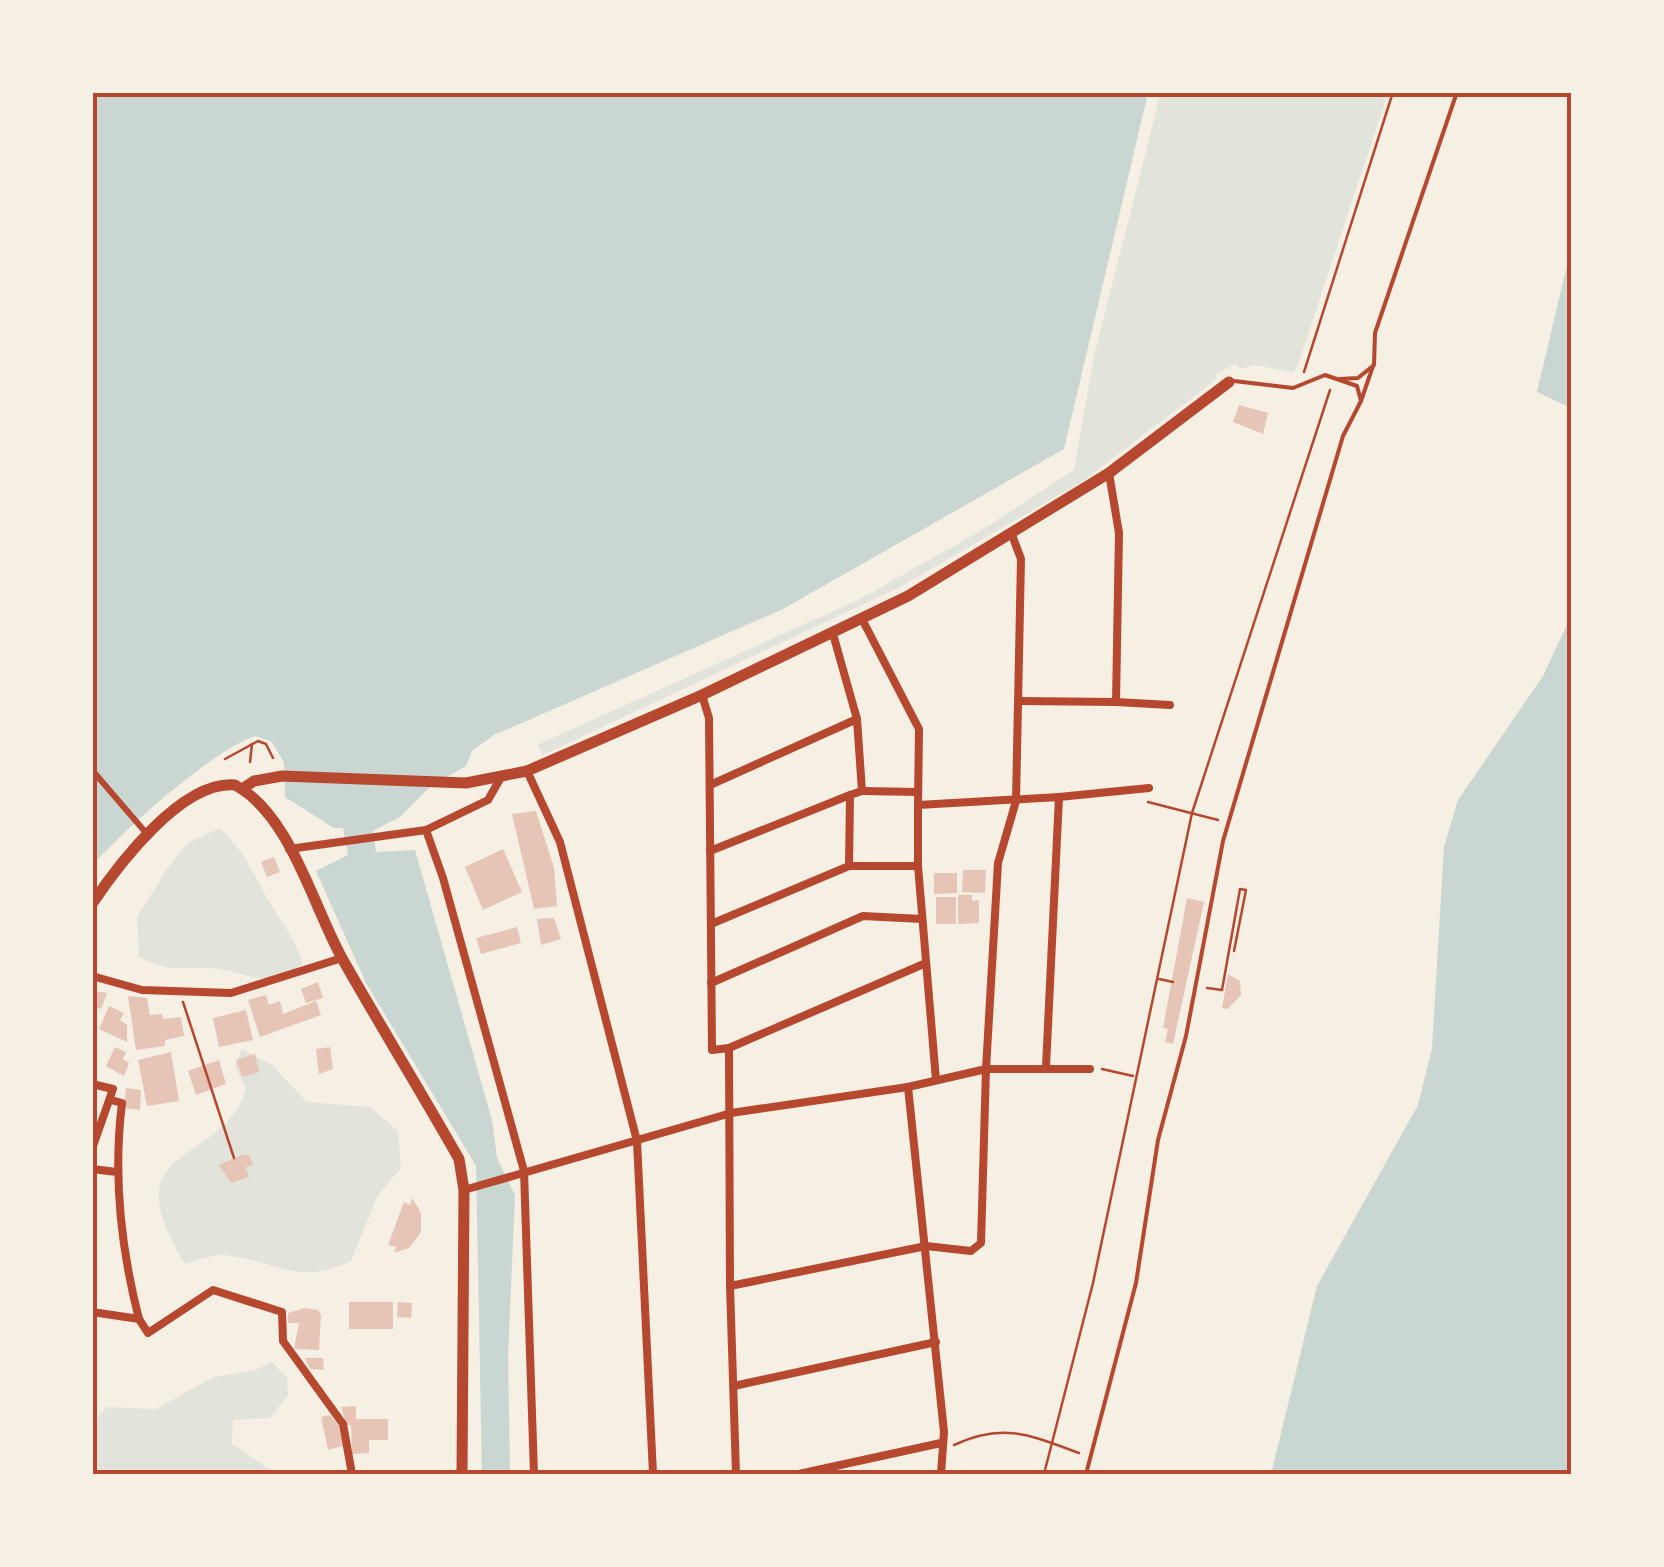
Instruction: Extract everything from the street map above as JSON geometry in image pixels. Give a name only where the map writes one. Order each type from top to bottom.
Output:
[{"type":"main road","points":[[242,789],[254,781],[282,776],[466,782],[500,780],[528,771],[863,620],[1012,535],[1110,473],[1229,382]]},
{"type":"main road","points":[[92,904],[143,830],[214,787],[229,784],[242,789],[269,816],[290,849],[342,958],[460,1159],[470,1189],[462,1474]]},
{"type":"street","points":[[1110,473],[1119,532],[1116,702]]},
{"type":"street","points":[[730,1286],[926,1246],[971,1251],[981,1243],[998,863],[1016,800],[1021,559],[1012,535]]},
{"type":"street","points":[[863,620],[919,728],[918,866],[936,1080]]},
{"type":"street","points":[[833,634],[858,719],[862,791]]},
{"type":"street","points":[[702,695],[709,718],[712,1050],[729,1048],[926,963]]},
{"type":"street","points":[[1019,700],[1170,705]]},
{"type":"street","points":[[710,785],[858,719]]},
{"type":"street","points":[[92,770],[143,830]]},
{"type":"street","points":[[528,771],[560,842],[638,1141],[653,1474]]},
{"type":"street","points":[[290,849],[384,840],[426,830],[488,800],[500,780]]},
{"type":"street","points":[[918,804],[1149,788]]},
{"type":"street","points":[[710,851],[862,791],[918,792]]},
{"type":"street","points":[[849,866],[850,795]]},
{"type":"street","points":[[1046,1068],[1059,797]]},
{"type":"street","points":[[426,830],[444,878],[519,1173],[534,1474]]},
{"type":"street","points":[[710,924],[849,866],[918,866]]},
{"type":"street","points":[[711,982],[863,916],[922,919]]},
{"type":"street","points":[[92,976],[142,990],[231,993],[342,958]]},
{"type":"street","points":[[729,1048],[736,1474]]},
{"type":"street","points":[[470,1189],[731,1113],[986,1070],[1090,1068]]},
{"type":"street","points":[[92,1084],[113,1089],[92,1148]]},
{"type":"street","points":[[908,1086],[944,1432],[941,1474]]},
{"type":"street","points":[[111,1100],[122,1104],[117,1172],[128,1280],[139,1319],[148,1332],[213,1290],[282,1312],[283,1340],[343,1424],[352,1474]]},
{"type":"street","points":[[92,1169],[117,1172]]},
{"type":"street","points":[[92,1312],[139,1319]]},
{"type":"street","points":[[734,1386],[936,1342]]},
{"type":"street","points":[[800,1474],[941,1445]]},
{"type":"lane","points":[[1086,1474],[1136,1283],[1158,1140],[1186,1036],[1223,841],[1343,436],[1374,366],[1375,333],[1457,92]]},
{"type":"lane","points":[[1340,378],[1358,378],[1374,366]]},
{"type":"lane","points":[[1229,382],[1300,386],[1333,376],[1356,386],[1361,401]]},
{"type":"path","points":[[1300,386],[1393,92]]},
{"type":"path","points":[[1044,1474],[1093,1283],[1192,813],[1333,376]]},
{"type":"path","points":[[226,759],[252,742],[266,744],[273,758]]},
{"type":"path","points":[[250,762],[252,742]]},
{"type":"path","points":[[1152,803],[1214,819]]},
{"type":"path","points":[[1204,987],[1222,990],[1240,889],[1246,890],[1234,951]]},
{"type":"path","points":[[1158,979],[1173,982]]},
{"type":"path","points":[[180,991],[234,1158]]},
{"type":"path","points":[[182,1028],[191,1027]]},
{"type":"path","points":[[1105,1070],[1134,1076]]},
{"type":"path","points":[[941,1445],[986,1430],[1011,1432],[1090,1457]]},
{"type":"path","points":[[953,1458],[964,1440]]},
{"type":"shaded area","points":[[1161,92],[1388,93],[1297,368],[1293,372],[1254,365],[1242,369],[1235,364],[1216,374],[1217,379],[1083,481],[900,587],[543,755],[537,745],[860,599],[975,534],[1074,470],[1094,356]]},
{"type":"shaded area","points":[[93,93],[1148,93],[1064,449],[783,609],[494,735],[472,751],[466,766],[431,786],[400,817],[373,831],[376,852],[415,850],[492,1120],[497,1158],[515,1195],[508,1356],[510,1474],[482,1474],[476,1166],[366,983],[316,871],[348,855],[343,828],[334,828],[285,797],[284,763],[272,742],[256,736],[194,773],[93,865]]},
{"type":"shaded area","points":[[1571,248],[1572,408],[1537,392]]},
{"type":"shaded area","points":[[1571,616],[1571,1474],[1271,1474],[1317,1286],[1418,1105],[1432,1048],[1444,847],[1458,800],[1543,676]]},
{"type":"shaded area","points":[[220,828],[244,857],[297,948],[303,964],[289,973],[255,978],[221,969],[167,967],[139,957],[137,917],[167,869],[188,843]]},
{"type":"shaded area","points":[[242,1049],[272,1065],[307,1102],[370,1107],[398,1131],[401,1168],[378,1195],[351,1261],[316,1272],[288,1270],[225,1255],[185,1264],[165,1224],[159,1195],[164,1175],[233,1115],[246,1089],[235,1066]]},
{"type":"shaded area","points":[[272,1362],[287,1378],[288,1395],[270,1418],[233,1420],[232,1444],[277,1474],[93,1474],[93,1422],[107,1407],[156,1409],[214,1377],[253,1371]]},
{"type":"building","points":[[1239,405],[1268,413],[1263,434],[1233,422]]},
{"type":"building","points":[[536,811],[554,868],[557,906],[534,909],[512,814]]},
{"type":"building","points":[[503,849],[522,892],[483,910],[465,867]]},
{"type":"building","points":[[274,857],[280,872],[267,877],[261,862]]},
{"type":"building","points":[[963,870],[986,870],[985,893],[962,892]]},
{"type":"building","points":[[934,873],[957,873],[957,893],[934,894]]},
{"type":"building","points":[[958,895],[972,895],[972,901],[979,900],[979,923],[958,924]]},
{"type":"building","points":[[936,897],[956,897],[956,924],[936,924]]},
{"type":"building","points":[[1187,898],[1204,902],[1173,1044],[1165,1042],[1168,1029],[1163,1028]]},
{"type":"building","points":[[554,918],[561,939],[541,945],[537,919]]},
{"type":"building","points":[[517,927],[521,943],[481,954],[476,938]]},
{"type":"building","points":[[1228,974],[1240,981],[1241,995],[1228,1009],[1222,1008]]},
{"type":"building","points":[[318,982],[323,998],[306,1003],[301,989]]},
{"type":"building","points":[[92,991],[107,993],[101,1009],[92,1006]]},
{"type":"building","points":[[266,995],[269,1005],[280,1001],[283,1014],[316,1001],[321,1015],[260,1037],[248,1000]]},
{"type":"building","points":[[128,996],[147,998],[150,1015],[162,1014],[163,1019],[181,1017],[184,1036],[165,1040],[165,1046],[136,1050]]},
{"type":"building","points":[[109,1006],[124,1013],[120,1020],[127,1025],[127,1042],[99,1029]]},
{"type":"building","points":[[246,1010],[253,1040],[219,1047],[213,1018]]},
{"type":"building","points":[[115,1047],[126,1052],[123,1059],[129,1063],[124,1076],[106,1066]]},
{"type":"building","points":[[330,1047],[333,1069],[319,1074],[316,1049]]},
{"type":"building","points":[[171,1052],[179,1101],[147,1106],[138,1060]]},
{"type":"building","points":[[255,1054],[259,1072],[242,1077],[236,1060]]},
{"type":"building","points":[[219,1060],[226,1084],[196,1095],[188,1071]]},
{"type":"building","points":[[126,1088],[141,1090],[140,1110],[124,1108]]},
{"type":"building","points":[[249,1155],[253,1165],[246,1167],[249,1177],[231,1183],[219,1165]]},
{"type":"building","points":[[412,1198],[421,1213],[421,1232],[409,1248],[394,1253],[396,1247],[388,1245],[404,1202],[410,1205]]},
{"type":"building","points":[[349,1302],[393,1302],[393,1329],[349,1329]]},
{"type":"building","points":[[398,1302],[412,1303],[411,1318],[397,1317]]},
{"type":"building","points":[[305,1308],[318,1310],[321,1315],[319,1350],[294,1349],[299,1323],[288,1323],[288,1313]]},
{"type":"building","points":[[305,1358],[323,1358],[324,1370],[310,1369]]},
{"type":"building","points":[[356,1406],[356,1419],[388,1419],[388,1440],[369,1440],[369,1453],[352,1454],[351,1425],[346,1425],[341,1407]]},
{"type":"building","points":[[330,1415],[339,1426],[343,1446],[328,1450],[321,1417]]}]
